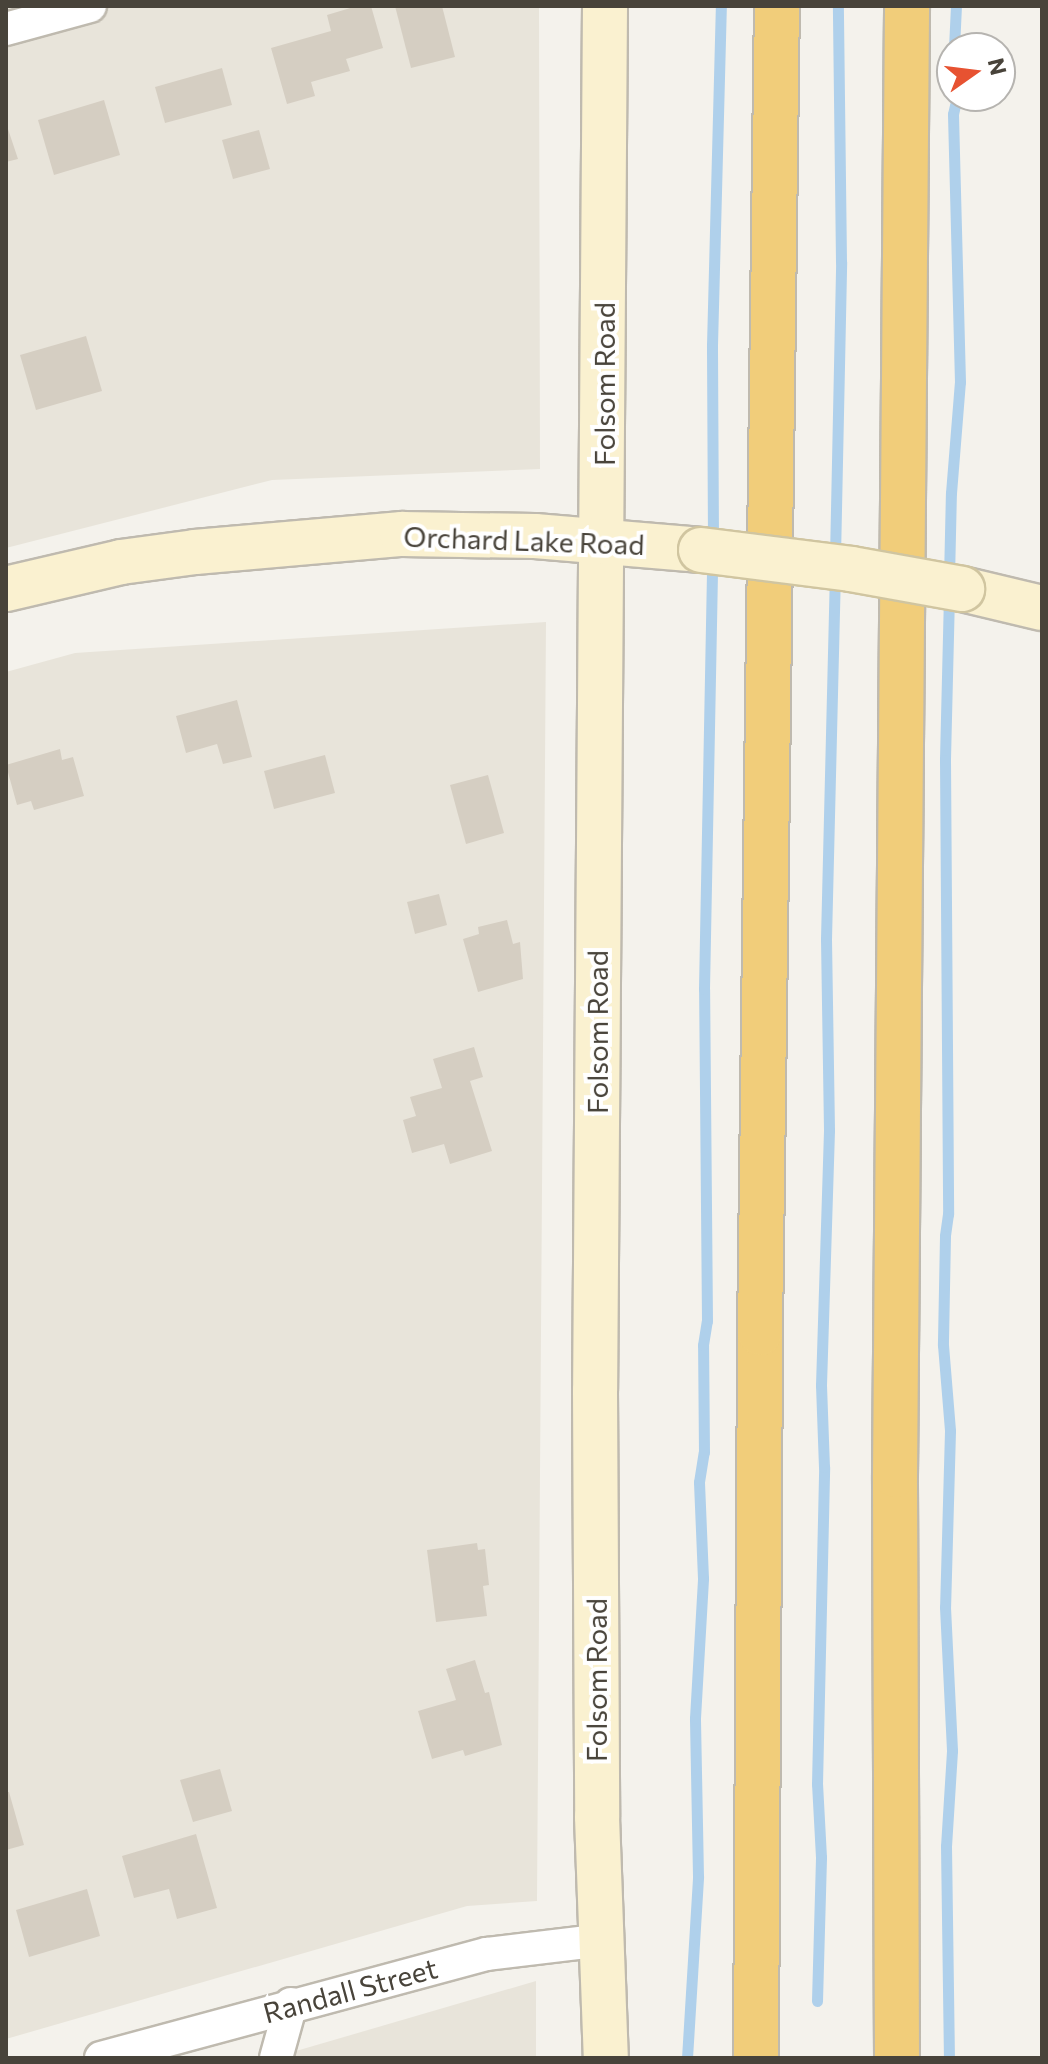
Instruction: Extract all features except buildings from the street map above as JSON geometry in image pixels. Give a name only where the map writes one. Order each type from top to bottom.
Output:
[{"type":"highway","points":[[756,2058],[760,1333],[777,6]]},
{"type":"highway","points":[[897,2058],[895,1475],[907,6]]},
{"type":"street","points":[[6,29],[90,6]]},
{"type":"street","name":"Folsom Road","points":[[605,6],[595,1391],[597,1817],[606,2058]]},
{"type":"street","name":"Orchard Lake Road","points":[[6,589],[121,562],[324,538],[402,534],[602,541],[701,550],[851,569],[962,589],[1042,608]]},
{"type":"street","name":"Randall Street","points":[[101,2058],[291,2004],[487,1954],[603,1940]]},
{"type":"street","points":[[276,2058],[291,2004]]},
{"type":"shaded area","points":[[6,6],[539,6],[540,469],[272,480],[6,548]]},
{"type":"shaded area","points":[[546,622],[537,1901],[467,1906],[6,2039],[6,672],[75,653]]},
{"type":"shaded area","points":[[536,1981],[536,2058],[272,2058]]},
{"type":"waterway","points":[[713,541],[712,345],[721,6]]},
{"type":"waterway","points":[[835,557],[841,262],[838,6]]},
{"type":"waterway","points":[[955,32],[956,6]]},
{"type":"waterway","points":[[949,578],[951,493],[960,382],[953,112]]},
{"type":"waterway","points":[[687,2058],[698,1876],[695,1718],[703,1578],[699,1482],[704,1452],[703,1345],[707,1321],[704,989],[712,562]]},
{"type":"waterway","points":[[817,2001],[821,1857],[817,1784],[824,1467],[821,1385],[829,1130],[826,939],[835,574]]},
{"type":"waterway","points":[[949,595],[945,760],[948,1214],[943,1345],[950,1431],[945,1607],[952,1751],[946,1846],[949,2058]]}]
